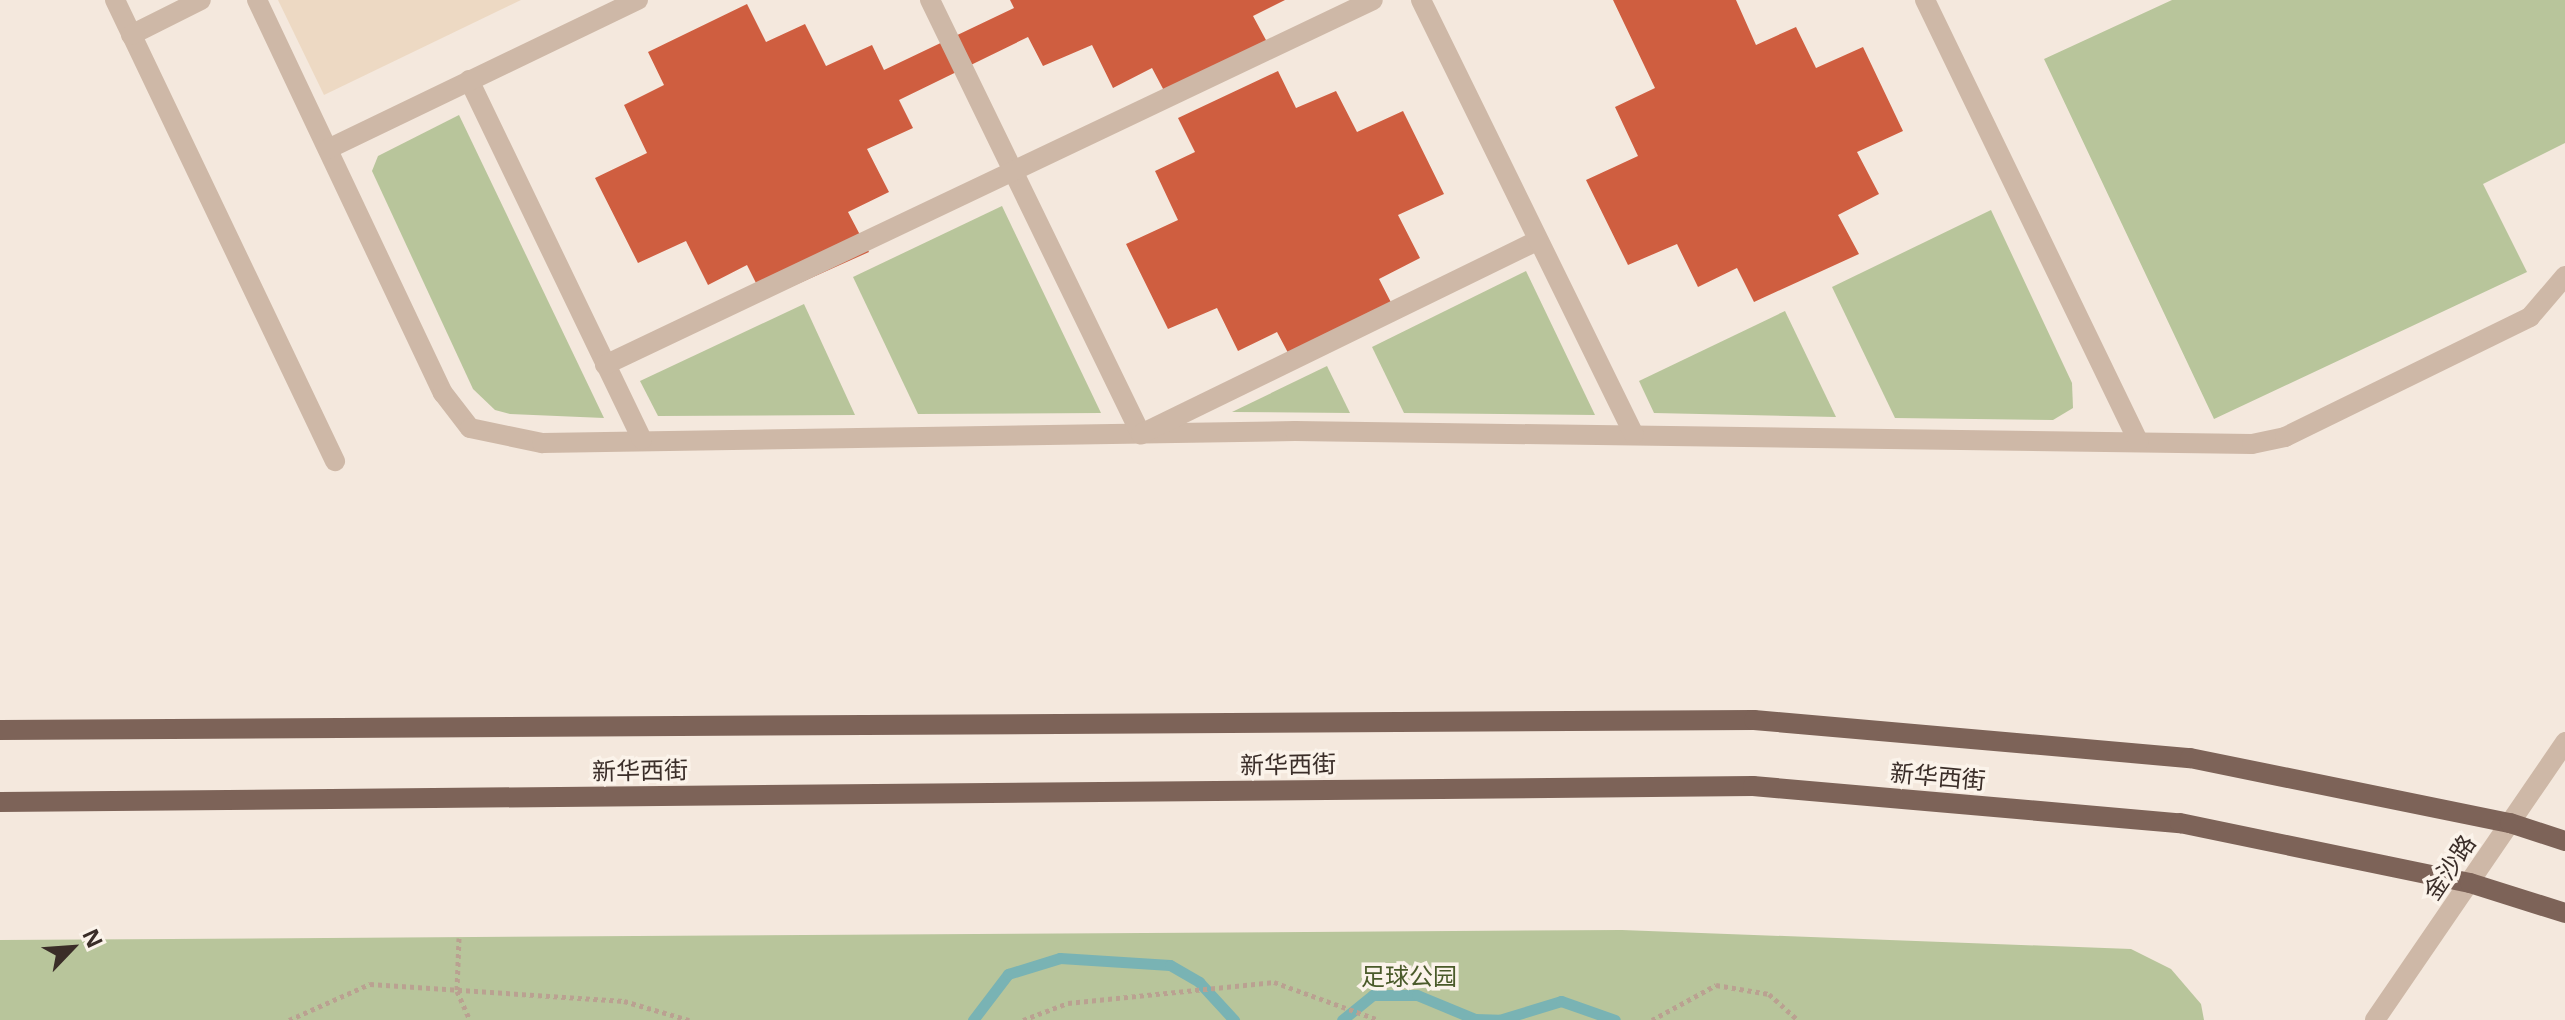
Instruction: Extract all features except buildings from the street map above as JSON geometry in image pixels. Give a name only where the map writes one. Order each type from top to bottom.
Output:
[{"type":"main road","name":"新华西街","points":[[0,730],[1754,720],[2190,758],[2510,823],[2565,841]]},
{"type":"main road","name":"新华西街","points":[[0,802],[1753,786],[2180,823],[2470,883],[2565,913]]},
{"type":"street","points":[[115,0],[335,461]]},
{"type":"street","points":[[131,35],[201,0]]},
{"type":"street","points":[[257,0],[443,393],[470,428],[542,443],[1141,434],[1634,435],[2252,444],[2285,437],[2530,317],[2565,276]]},
{"type":"street","points":[[328,149],[638,0]]},
{"type":"street","points":[[930,0],[1141,434]]},
{"type":"street","points":[[605,365],[1373,0]]},
{"type":"street","points":[[1421,0],[1634,435]]},
{"type":"street","points":[[1925,0],[2139,442]]},
{"type":"street","points":[[469,80],[642,440]]},
{"type":"street","points":[[1141,434],[1537,241]]},
{"type":"street","name":"金沙路","points":[[2375,1020],[2565,742]]},
{"type":"path","points":[[459,938],[457,991],[470,1020]]},
{"type":"path","points":[[1023,1020],[1068,1003],[1274,982],[1379,1020]]},
{"type":"path","points":[[289,1020],[370,984],[624,1001],[689,1020]]},
{"type":"path","points":[[1652,1020],[1716,985],[1769,994],[1798,1020]]},
{"type":"green space","points":[[2172,0],[2565,0],[2565,143],[2483,184],[2527,272],[2214,419],[2044,59]]},
{"type":"green space","points":[[459,115],[604,418],[510,414],[495,410],[473,389],[372,171],[378,156]]},
{"type":"green space","points":[[1002,206],[1101,413],[918,414],[853,277]]},
{"type":"green space","points":[[1991,210],[2072,383],[2073,408],[2053,420],[1895,418],[1832,287]]},
{"type":"green space","points":[[1526,271],[1595,415],[1404,413],[1372,347]]},
{"type":"green space","points":[[804,304],[855,415],[658,416],[640,381]]},
{"type":"green space","points":[[1785,311],[1836,417],[1654,413],[1639,381]]},
{"type":"green space","points":[[1327,366],[1350,413],[1232,412]]},
{"type":"green space","name":"足球公园","points":[[1622,930],[2131,949],[2171,969],[2201,1004],[2204,1020],[0,1020],[0,940]]},
{"type":"shaded area","points":[[278,0],[521,0],[324,95]]},
{"type":"waterway","points":[[973,1020],[1008,974],[1060,958],[1170,965],[1199,982],[1234,1020]]},
{"type":"waterway","points":[[1342,1020],[1373,995],[1417,995],[1475,1019],[1499,1020],[1561,1001],[1615,1020]]}]
